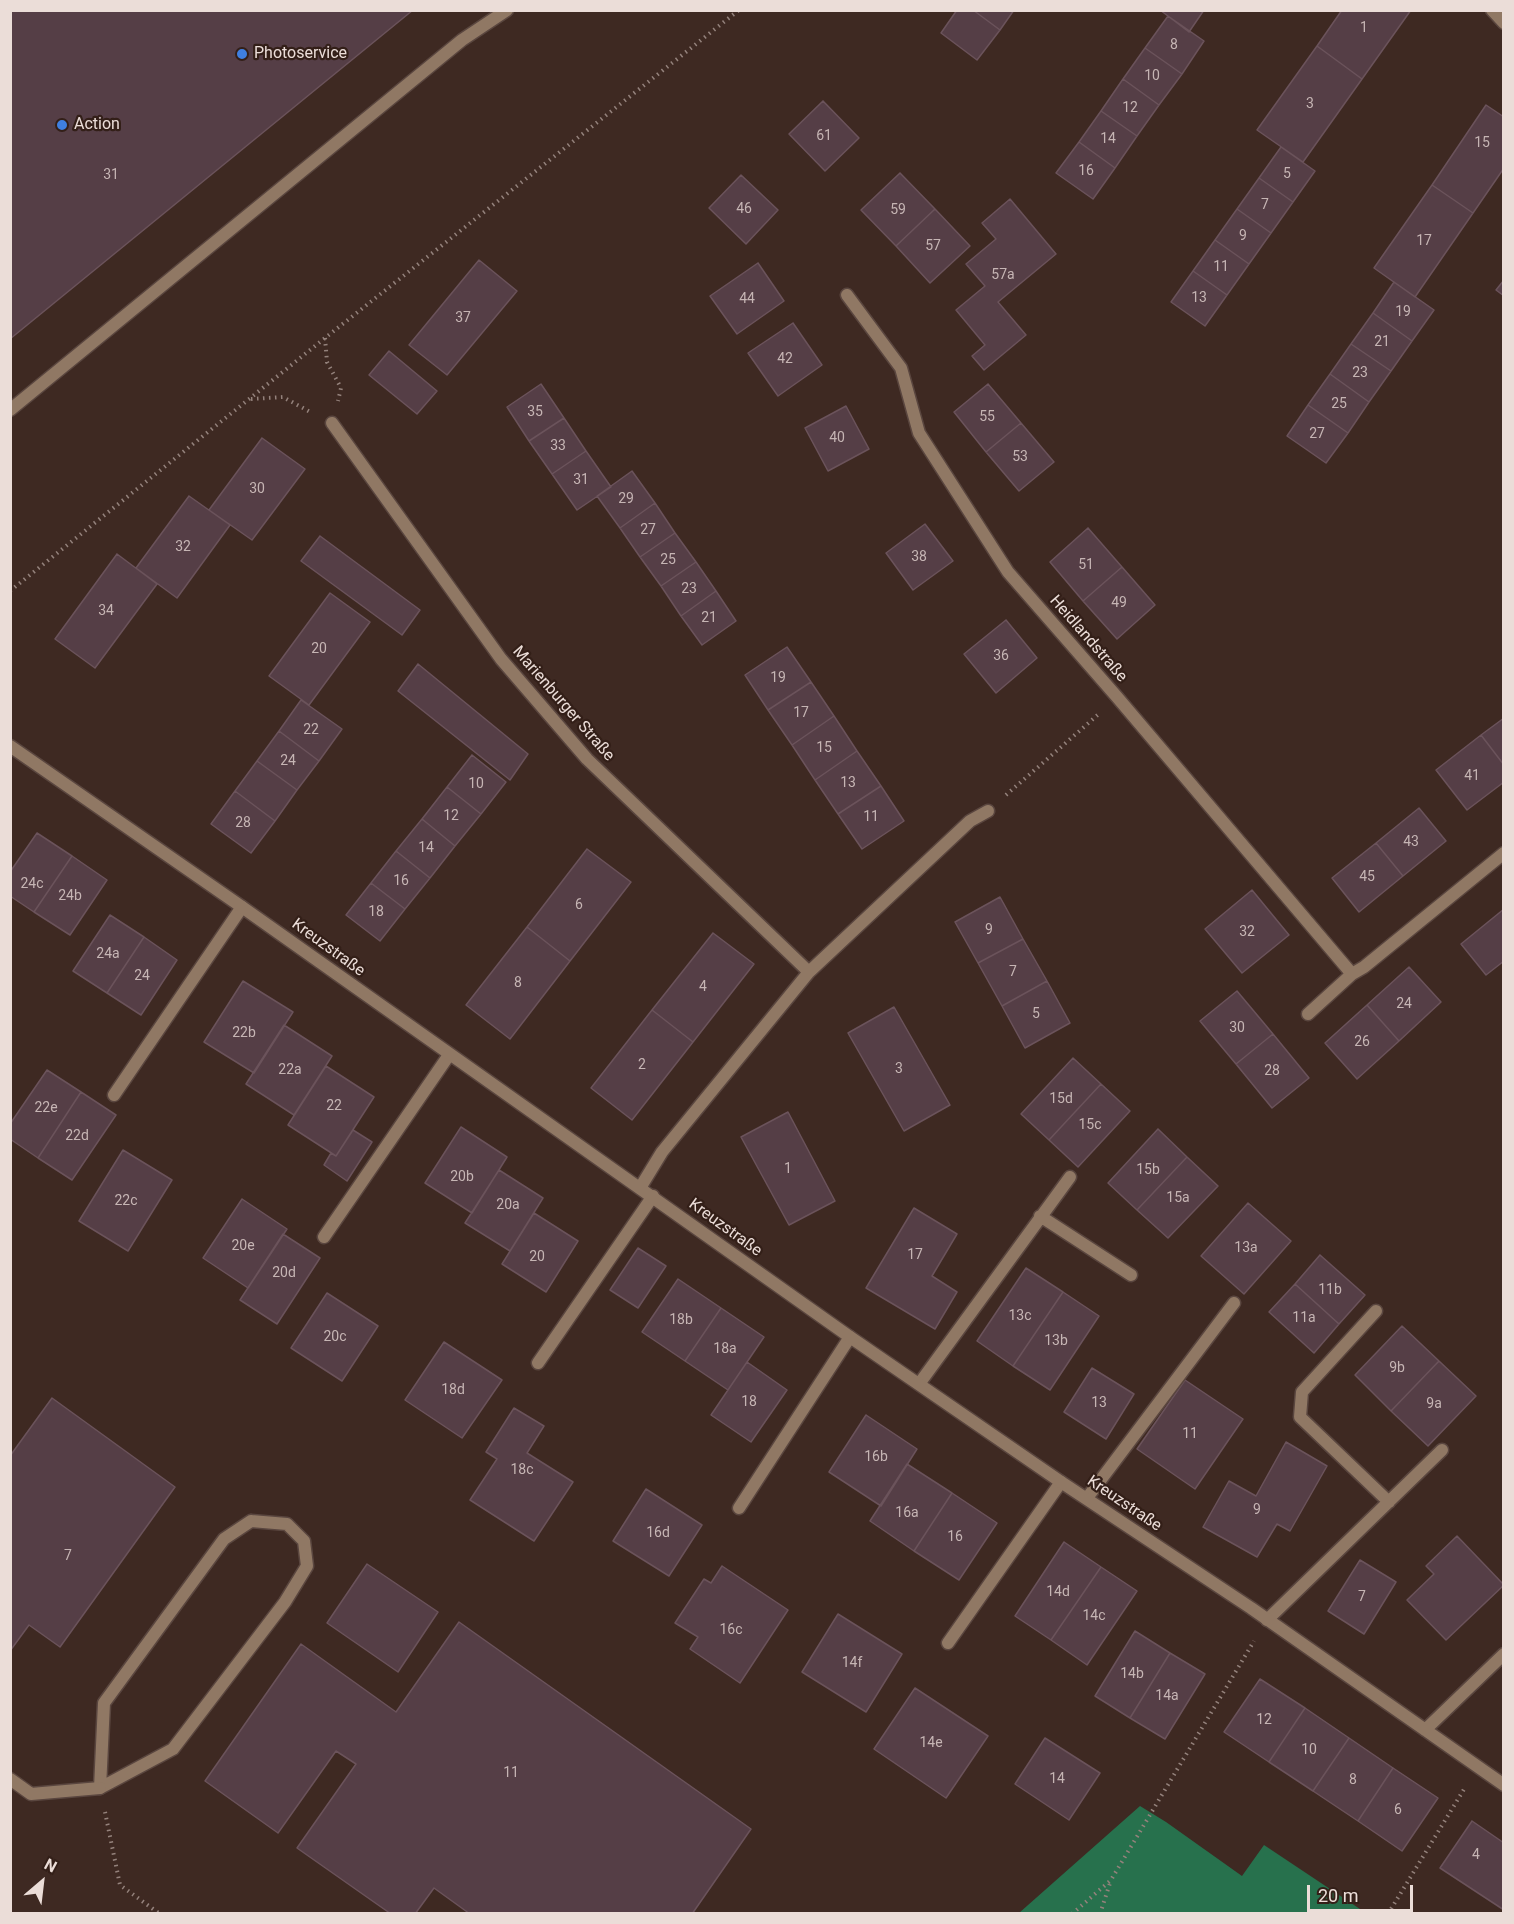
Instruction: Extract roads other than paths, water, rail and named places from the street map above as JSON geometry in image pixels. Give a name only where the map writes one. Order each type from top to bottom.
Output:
[{"type":"street","points":[[10,410],[462,40],[507,10]]},
{"type":"street","points":[[1492,10],[1503,23]]},
{"type":"street","name":"Heidlandstraße","points":[[847,296],[901,368],[919,432],[1008,572],[1352,974]]},
{"type":"street","name":"Marienburger Straße","points":[[332,423],[501,659],[587,759],[809,972]]},
{"type":"street","name":"Kreuzstraße","points":[[10,746],[653,1196],[850,1337],[1267,1620],[1503,1785]]},
{"type":"street","points":[[640,1188],[662,1152],[809,972],[970,821],[988,811]]},
{"type":"street","points":[[1308,1014],[1352,974],[1364,967],[1503,853]]},
{"type":"street","points":[[114,1095],[242,907]]},
{"type":"street","points":[[324,1237],[449,1055]]},
{"type":"street","points":[[919,1384],[1070,1177]]},
{"type":"street","points":[[538,1363],[653,1196]]},
{"type":"street","points":[[1040,1216],[1131,1275]]},
{"type":"street","points":[[1087,1498],[1234,1303]]},
{"type":"street","points":[[1376,1311],[1302,1392],[1300,1417],[1389,1502]]},
{"type":"street","points":[[739,1508],[850,1337]]},
{"type":"street","points":[[1267,1620],[1442,1450]]},
{"type":"street","points":[[948,1643],[1061,1482]]},
{"type":"street","points":[[10,1779],[32,1794],[100,1788],[173,1749],[285,1602],[307,1566],[304,1541],[286,1524],[252,1521],[224,1539],[104,1703],[100,1788]]},
{"type":"street","points":[[1425,1730],[1503,1654]]},
{"type":"place","name":"Photoservice","points":[[242,54]]},
{"type":"place","name":"Action","points":[[62,125]]}]
